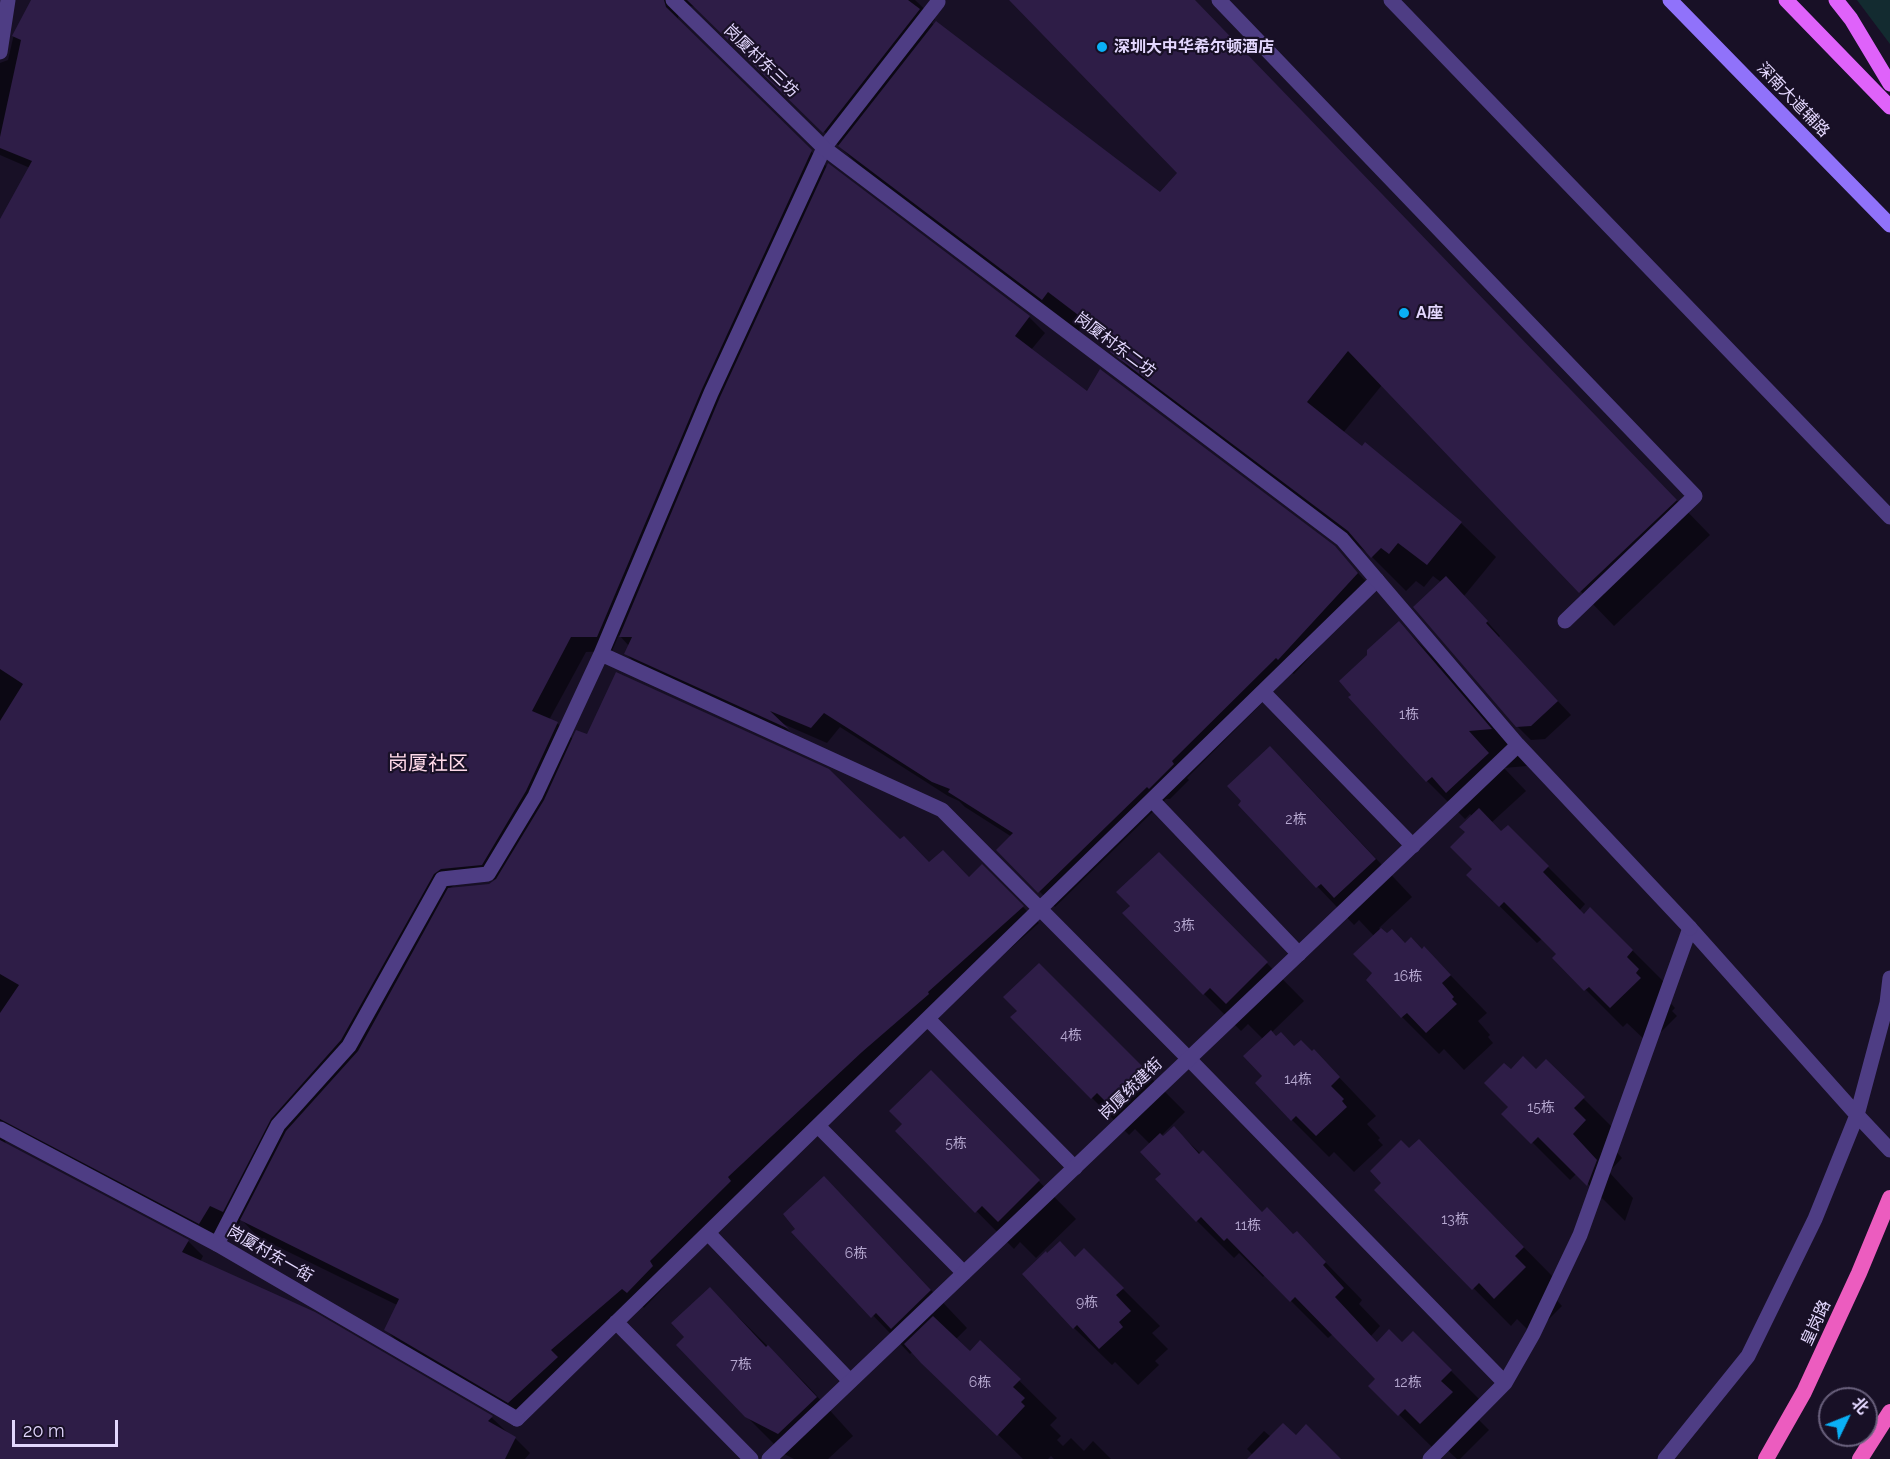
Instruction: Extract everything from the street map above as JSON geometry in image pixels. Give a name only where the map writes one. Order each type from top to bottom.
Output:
[{"type":"highway","name":"皇岗路","points":[[1766,1459],[1804,1392],[1859,1273],[1890,1198]]},
{"type":"highway","points":[[1860,1459],[1890,1412]]},
{"type":"main road","name":"深南大道辅路","points":[[1670,0],[1890,225]]},
{"type":"main road","points":[[1786,0],[1890,107]]},
{"type":"main road","points":[[1836,0],[1851,19],[1890,84]]},
{"type":"street","points":[[0,52],[8,0]]},
{"type":"street","name":"岗厦村东三坊","points":[[673,0],[824,148]]},
{"type":"street","points":[[1219,0],[1695,496],[1565,621]]},
{"type":"street","points":[[1391,0],[1890,517]]},
{"type":"street","points":[[217,1244],[278,1125],[349,1046],[442,879],[488,874],[534,796],[601,654],[711,393],[824,148],[938,2]]},
{"type":"street","name":"岗厦村东二坊","points":[[824,148],[1342,539],[1518,745],[1690,928],[1890,1150]]},
{"type":"street","points":[[751,1459],[616,1322],[1377,580]]},
{"type":"street","points":[[601,654],[942,810],[1189,1059],[1504,1383]]},
{"type":"street","points":[[1263,692],[1413,846]]},
{"type":"street","name":"岗厦统建街","points":[[768,1459],[1518,745]]},
{"type":"street","points":[[1152,800],[1299,954]]},
{"type":"street","points":[[1430,1459],[1456,1435],[1504,1383],[1533,1334],[1581,1235],[1690,928]]},
{"type":"street","points":[[1665,1459],[1748,1356],[1815,1219],[1857,1115],[1887,1003],[1890,978]]},
{"type":"street","points":[[928,1019],[1075,1167]]},
{"type":"street","points":[[818,1126],[964,1273]]},
{"type":"street","name":"岗厦村东一街","points":[[0,1129],[217,1244],[517,1419],[616,1322]]},
{"type":"street","points":[[708,1233],[850,1381]]},
{"type":"green space","points":[[1857,0],[1890,0],[1890,44]]},
{"type":"building","points":[[31,0],[664,0],[666,7],[812,150],[702,389],[597,637],[571,637],[532,711],[558,722],[526,791],[482,865],[441,869],[434,874],[341,1040],[271,1119],[223,1212],[210,1206],[199,1224],[0,1119],[0,1013],[19,985],[0,974],[0,721],[23,684],[0,669],[0,219],[32,161],[0,148],[0,137],[21,40],[12,36]]},
{"type":"building","points":[[687,0],[908,0],[920,9],[823,133]]},
{"type":"building","points":[[1009,0],[1195,0],[1677,500],[1579,593],[1348,351],[1307,402],[1362,446],[1365,442],[1462,522],[1427,565],[1398,543],[1389,554],[1381,548],[1371,558],[1348,531],[1110,352],[1115,343],[1048,292],[1042,300],[838,146],[936,21],[1160,192],[1177,173]]},
{"type":"building","points":[[828,163],[1030,316],[1015,336],[1087,391],[1100,369],[1335,546],[1358,573],[1278,660],[1276,658],[1172,761],[1174,764],[1149,789],[1147,787],[1038,893],[996,850],[1013,833],[948,792],[950,789],[932,782],[824,713],[811,728],[770,711],[789,729],[624,654],[632,637],[619,637],[720,397]]},
{"type":"building","points":[[1446,576],[1558,701],[1531,726],[1516,727],[1413,607]]},
{"type":"building","points":[[1399,621],[1492,729],[1469,731],[1489,753],[1446,793],[1432,777],[1426,782],[1348,697],[1351,695],[1339,681],[1367,655],[1367,650]]},
{"type":"building","points":[[616,672],[829,769],[900,839],[904,836],[929,862],[943,850],[969,877],[982,864],[1024,906],[728,1177],[731,1181],[650,1261],[653,1266],[627,1293],[622,1289],[551,1350],[558,1357],[508,1403],[384,1330],[399,1299],[240,1220],[286,1131],[358,1051],[448,888],[489,884],[496,879],[544,800],[576,730],[587,734]]},
{"type":"building","points":[[1270,746],[1376,859],[1334,898],[1321,884],[1316,888],[1238,805],[1241,801],[1227,786]]},
{"type":"building","points":[[1479,808],[1501,831],[1508,825],[1549,866],[1543,872],[1584,914],[1590,907],[1633,950],[1627,957],[1639,969],[1636,973],[1641,978],[1610,1008],[1589,987],[1584,991],[1552,958],[1556,954],[1504,902],[1499,907],[1466,875],[1472,869],[1450,847],[1465,832],[1459,827]]},
{"type":"building","points":[[1159,852],[1268,962],[1226,1004],[1210,988],[1203,995],[1122,913],[1130,906],[1116,892]]},
{"type":"building","points":[[1381,928],[1387,933],[1392,929],[1405,943],[1411,937],[1422,949],[1424,946],[1451,975],[1442,983],[1457,1004],[1426,1033],[1407,1013],[1401,1018],[1366,980],[1372,973],[1353,954]]},
{"type":"building","points":[[1039,963],[1149,1073],[1113,1109],[1097,1093],[1091,1099],[1010,1017],[1017,1011],[1003,997]]},
{"type":"building","points":[[1271,1030],[1276,1036],[1281,1032],[1294,1046],[1301,1040],[1312,1051],[1314,1049],[1340,1077],[1331,1086],[1344,1099],[1342,1101],[1347,1107],[1316,1136],[1296,1116],[1291,1121],[1255,1083],[1262,1076],[1243,1056]]},
{"type":"building","points":[[1523,1056],[1536,1069],[1546,1059],[1585,1097],[1574,1108],[1586,1120],[1573,1134],[1597,1160],[1587,1186],[1538,1137],[1531,1144],[1501,1114],[1508,1107],[1484,1083],[1504,1063],[1511,1069]]},
{"type":"building","points":[[931,1070],[1040,1180],[998,1222],[982,1206],[975,1213],[895,1131],[902,1124],[889,1111]]},
{"type":"building","points":[[1174,1126],[1199,1154],[1203,1150],[1262,1212],[1267,1207],[1293,1234],[1297,1231],[1326,1262],[1323,1265],[1344,1288],[1335,1297],[1377,1342],[1389,1329],[1402,1342],[1413,1331],[1452,1370],[1441,1381],[1453,1392],[1420,1424],[1405,1409],[1398,1416],[1368,1386],[1375,1379],[1295,1297],[1290,1302],[1227,1238],[1224,1241],[1201,1217],[1196,1222],[1155,1179],[1161,1174],[1140,1152],[1160,1133],[1163,1136]]},
{"type":"building","points":[[1419,1139],[1524,1247],[1515,1256],[1526,1267],[1494,1299],[1479,1283],[1472,1290],[1374,1190],[1381,1183],[1370,1171],[1401,1140],[1409,1148]]},
{"type":"building","points":[[0,1140],[189,1240],[182,1252],[315,1312],[493,1416],[488,1421],[516,1437],[505,1459],[0,1459]]},
{"type":"building","points":[[824,1176],[931,1290],[891,1329],[876,1313],[871,1318],[791,1232],[795,1229],[783,1214]]},
{"type":"building","points":[[1060,1241],[1075,1257],[1084,1248],[1124,1288],[1116,1295],[1131,1311],[1119,1322],[1123,1327],[1099,1349],[1077,1325],[1073,1329],[1022,1274]]},
{"type":"building","points":[[710,1287],[817,1397],[778,1434],[745,1417],[676,1345],[684,1337],[671,1323]]},
{"type":"building","points":[[933,1316],[970,1351],[980,1340],[1021,1379],[1013,1387],[1025,1398],[1021,1402],[1025,1406],[997,1436],[904,1344]]},
{"type":"building","points":[[1283,1423],[1296,1435],[1306,1424],[1341,1459],[1247,1459]]},
{"type":"place","name":"深圳大中华希尔顿酒店","points":[[1102,47]]},
{"type":"place","name":"A座","points":[[1404,313]]},
{"type":"district","name":"岗厦社区","points":[[428,764]]}]
